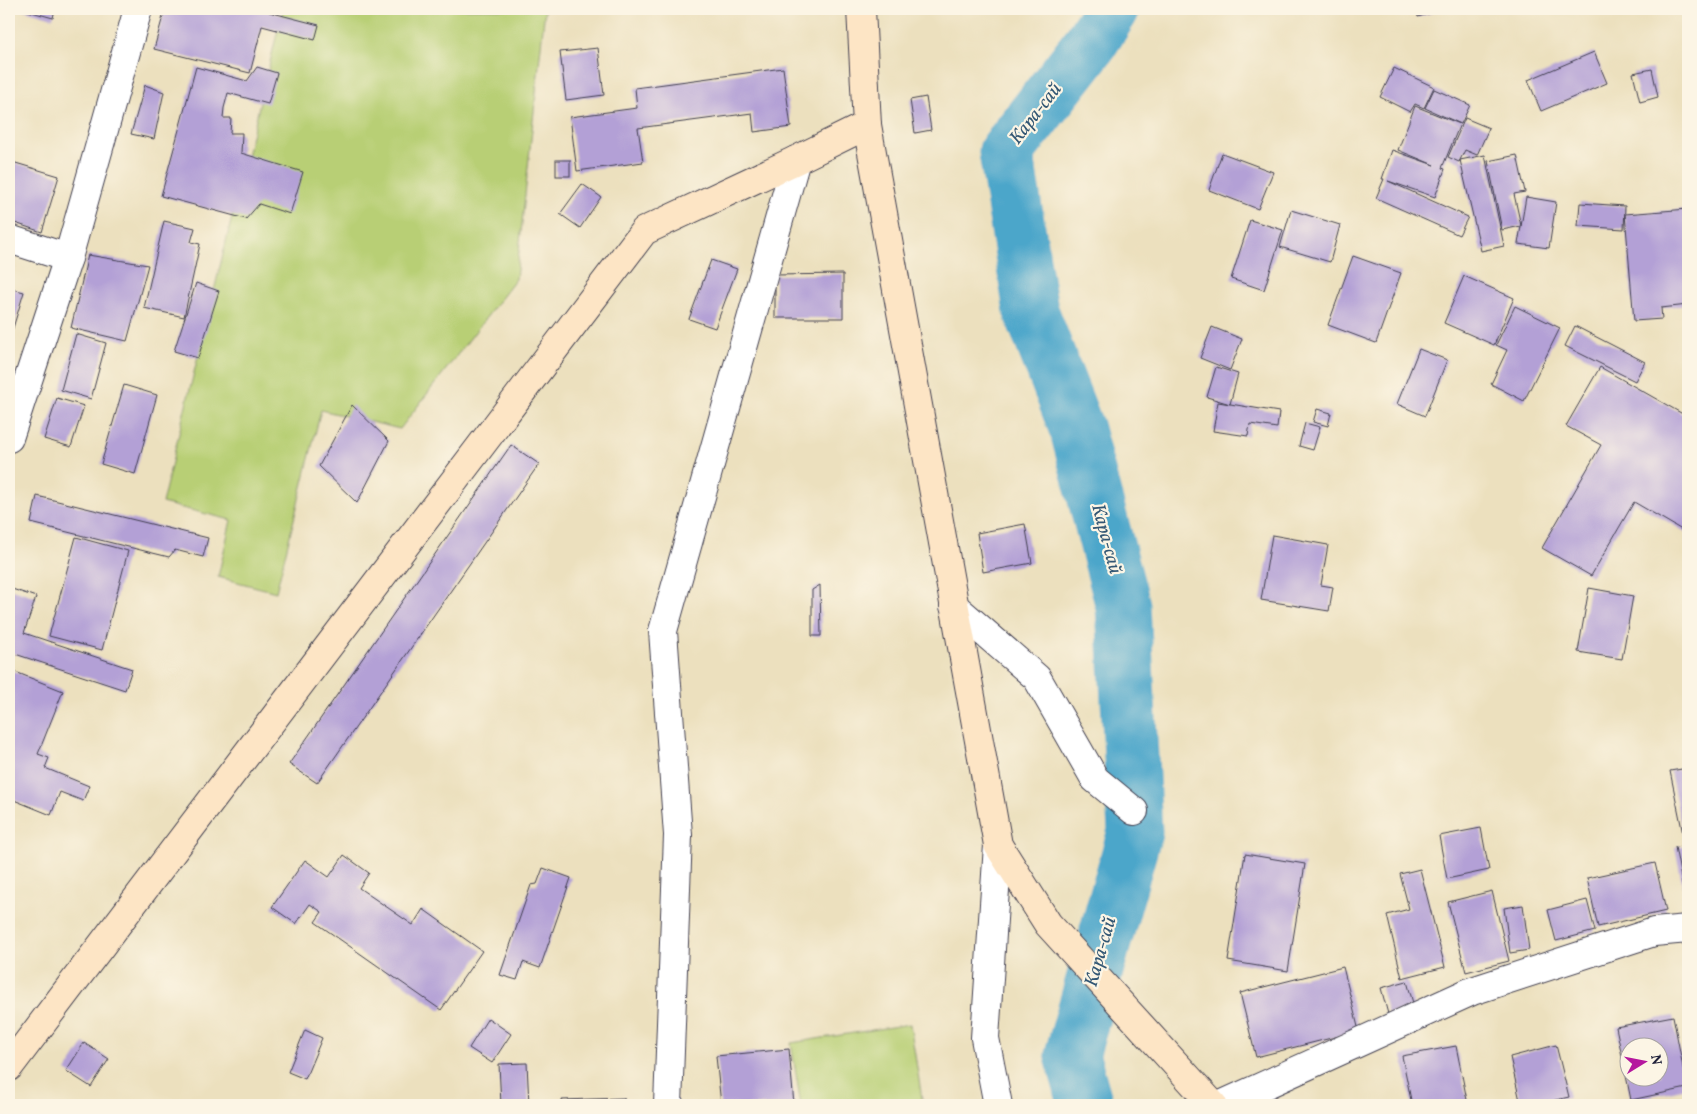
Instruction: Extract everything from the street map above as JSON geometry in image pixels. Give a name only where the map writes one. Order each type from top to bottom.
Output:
[{"type":"main road","points":[[862,9],[867,124],[998,845],[1048,924],[1214,1105]]},
{"type":"main road","points":[[9,1067],[644,231],[796,160],[867,124]]},
{"type":"street","points":[[9,438],[68,258],[138,9]]},
{"type":"street","points":[[668,1105],[678,835],[663,631],[796,160]]},
{"type":"street","points":[[9,239],[68,258]]},
{"type":"street","points":[[954,606],[1037,678],[1095,779],[1134,812]]},
{"type":"street","points":[[998,845],[984,1038],[998,1105]]},
{"type":"street","points":[[1221,1105],[1472,991],[1654,932],[1688,929]]},
{"type":"green space","points":[[283,9],[545,9],[516,279],[400,429],[321,410],[276,592],[218,577],[231,520],[162,503]]},
{"type":"green space","points":[[910,1024],[923,1105],[801,1105],[791,1043]]},
{"type":"building","points":[[21,9],[55,9],[53,18]]},
{"type":"building","points":[[165,9],[270,9],[269,12],[319,25],[315,40],[262,26],[250,73],[154,49]]},
{"type":"building","points":[[1416,9],[1444,9],[1418,17]]},
{"type":"building","points":[[598,48],[604,95],[566,100],[560,52]]},
{"type":"building","points":[[1594,52],[1607,83],[1541,111],[1528,80]]},
{"type":"building","points":[[196,67],[247,81],[257,67],[277,73],[268,104],[228,93],[223,118],[231,118],[230,133],[242,133],[241,153],[303,172],[290,214],[259,204],[246,219],[161,196]]},
{"type":"building","points":[[783,68],[791,127],[754,132],[752,113],[638,128],[643,162],[577,171],[570,117],[637,108],[635,88]]},
{"type":"building","points":[[1394,68],[1434,87],[1424,108],[1415,104],[1410,112],[1380,97]]},
{"type":"building","points":[[1652,69],[1658,97],[1640,102],[1633,73]]},
{"type":"building","points":[[145,85],[164,92],[154,139],[131,134]]},
{"type":"building","points":[[1434,89],[1470,105],[1461,124],[1425,108]]},
{"type":"building","points":[[926,97],[931,130],[915,133],[910,100]]},
{"type":"building","points":[[1415,106],[1460,124],[1442,168],[1445,169],[1435,197],[1388,181],[1468,217],[1459,235],[1376,198],[1384,179],[1382,179],[1392,150],[1434,165],[1398,150]]},
{"type":"building","points":[[1465,118],[1489,128],[1477,155],[1465,150],[1459,162],[1448,157]]},
{"type":"building","points":[[1222,153],[1273,172],[1258,209],[1209,190]]},
{"type":"building","points":[[1485,155],[1504,246],[1481,251],[1460,160]]},
{"type":"building","points":[[1517,155],[1525,192],[1514,194],[1521,226],[1502,230],[1488,161]]},
{"type":"building","points":[[556,160],[570,160],[570,176],[556,176]]},
{"type":"building","points":[[9,161],[59,176],[42,232],[9,221]]},
{"type":"building","points":[[582,184],[601,197],[580,228],[560,214]]},
{"type":"building","points":[[1526,197],[1556,202],[1549,248],[1518,244]]},
{"type":"building","points":[[1580,203],[1625,206],[1624,229],[1578,226]]},
{"type":"building","points":[[1688,209],[1688,305],[1661,308],[1662,319],[1634,321],[1625,214]]},
{"type":"building","points":[[1291,210],[1340,225],[1330,262],[1280,247]]},
{"type":"building","points":[[1250,220],[1283,230],[1264,290],[1231,279]]},
{"type":"building","points":[[164,221],[195,228],[191,242],[200,244],[184,317],[144,308]]},
{"type":"building","points":[[88,255],[148,265],[127,341],[71,328]]},
{"type":"building","points":[[1353,256],[1401,273],[1376,343],[1328,325]]},
{"type":"building","points":[[711,260],[737,269],[715,328],[689,319]]},
{"type":"building","points":[[843,274],[843,318],[775,318],[775,275]]},
{"type":"building","points":[[1464,276],[1514,298],[1494,345],[1444,323]]},
{"type":"building","points":[[196,283],[219,291],[198,358],[174,351]]},
{"type":"building","points":[[9,288],[24,292],[9,341]]},
{"type":"building","points":[[1515,306],[1560,328],[1524,401],[1491,384],[1507,350],[1496,345]]},
{"type":"building","points":[[1575,326],[1645,362],[1635,381],[1565,346]]},
{"type":"building","points":[[1212,327],[1242,339],[1230,370],[1200,358]]},
{"type":"building","points":[[76,334],[106,343],[91,399],[61,390]]},
{"type":"building","points":[[1419,349],[1447,360],[1425,416],[1397,404]]},
{"type":"building","points":[[1216,367],[1238,374],[1230,404],[1207,397]]},
{"type":"building","points":[[1600,367],[1688,417],[1688,532],[1634,502],[1591,576],[1542,548],[1601,445],[1566,426]]},
{"type":"building","points":[[124,385],[157,395],[135,474],[101,464]]},
{"type":"building","points":[[57,398],[84,406],[71,447],[44,439]]},
{"type":"building","points":[[1218,402],[1279,412],[1277,428],[1250,424],[1248,436],[1213,431]]},
{"type":"building","points":[[352,405],[389,441],[357,503],[319,466]]},
{"type":"building","points":[[1317,409],[1331,413],[1328,426],[1313,422]]},
{"type":"building","points":[[1305,423],[1320,427],[1313,450],[1299,446]]},
{"type":"building","points":[[511,445],[539,464],[317,783],[289,764]]},
{"type":"building","points":[[37,496],[208,538],[203,557],[175,550],[169,557],[31,523]]},
{"type":"building","points":[[1025,524],[1032,563],[983,572],[977,533]]},
{"type":"building","points":[[1272,535],[1328,545],[1321,585],[1333,587],[1329,611],[1261,600]]},
{"type":"building","points":[[76,537],[128,551],[102,650],[49,636]]},
{"type":"building","points":[[820,585],[821,636],[812,636],[812,590]]},
{"type":"building","points":[[9,588],[36,597],[24,633],[132,669],[125,690],[9,652]]},
{"type":"building","points":[[1589,588],[1633,596],[1622,659],[1578,652]]},
{"type":"building","points":[[13,671],[63,691],[38,754],[49,758],[45,768],[89,786],[83,801],[60,792],[51,815],[9,798],[9,683]]},
{"type":"building","points":[[1688,768],[1688,838],[1684,839],[1670,771]]},
{"type":"building","points":[[1481,828],[1489,870],[1447,879],[1439,836]]},
{"type":"building","points":[[1688,845],[1688,908],[1687,908],[1675,847]]},
{"type":"building","points":[[1245,854],[1305,864],[1288,971],[1228,961]]},
{"type":"building","points":[[344,855],[369,873],[359,888],[413,925],[423,909],[482,951],[441,1010],[315,922],[322,912],[310,904],[296,924],[272,907],[305,860],[329,877]]},
{"type":"building","points":[[1655,863],[1666,911],[1598,927],[1587,878]]},
{"type":"building","points":[[543,868],[571,878],[540,968],[523,962],[517,980],[500,975],[531,885],[537,884]]},
{"type":"building","points":[[1420,869],[1445,967],[1402,978],[1387,915],[1409,909],[1400,874]]},
{"type":"building","points":[[1492,891],[1509,961],[1466,972],[1448,902]]},
{"type":"building","points":[[1587,900],[1595,931],[1556,941],[1548,910]]},
{"type":"building","points":[[1523,905],[1529,950],[1510,953],[1504,908]]},
{"type":"building","points":[[1343,967],[1359,1031],[1256,1057],[1240,993]]},
{"type":"building","points":[[1407,981],[1414,1007],[1388,1014],[1381,988]]},
{"type":"building","points":[[1673,1016],[1687,1088],[1631,1100],[1628,1086],[1670,1086],[1670,1036],[1620,1036],[1620,1046],[1616,1027]]},
{"type":"building","points":[[488,1018],[511,1034],[492,1063],[469,1048]]},
{"type":"building","points":[[305,1030],[322,1038],[305,1079],[288,1072]]},
{"type":"building","points":[[84,1043],[109,1059],[91,1087],[66,1071]]},
{"type":"building","points":[[1556,1045],[1569,1097],[1534,1105],[1521,1105],[1510,1057]]},
{"type":"building","points":[[1456,1046],[1468,1105],[1412,1105],[1402,1056]]},
{"type":"building","points":[[789,1049],[794,1105],[721,1105],[716,1056]]},
{"type":"building","points":[[527,1063],[529,1105],[501,1105],[499,1064]]},
{"type":"building","points":[[624,1098],[625,1105],[563,1105],[562,1100]]},
{"type":"waterway","name":"Кара-сай","points":[[1086,1105],[1072,1055],[1135,832],[1123,606],[1077,430],[1031,311],[1006,152],[1089,45],[1112,9]]}]
